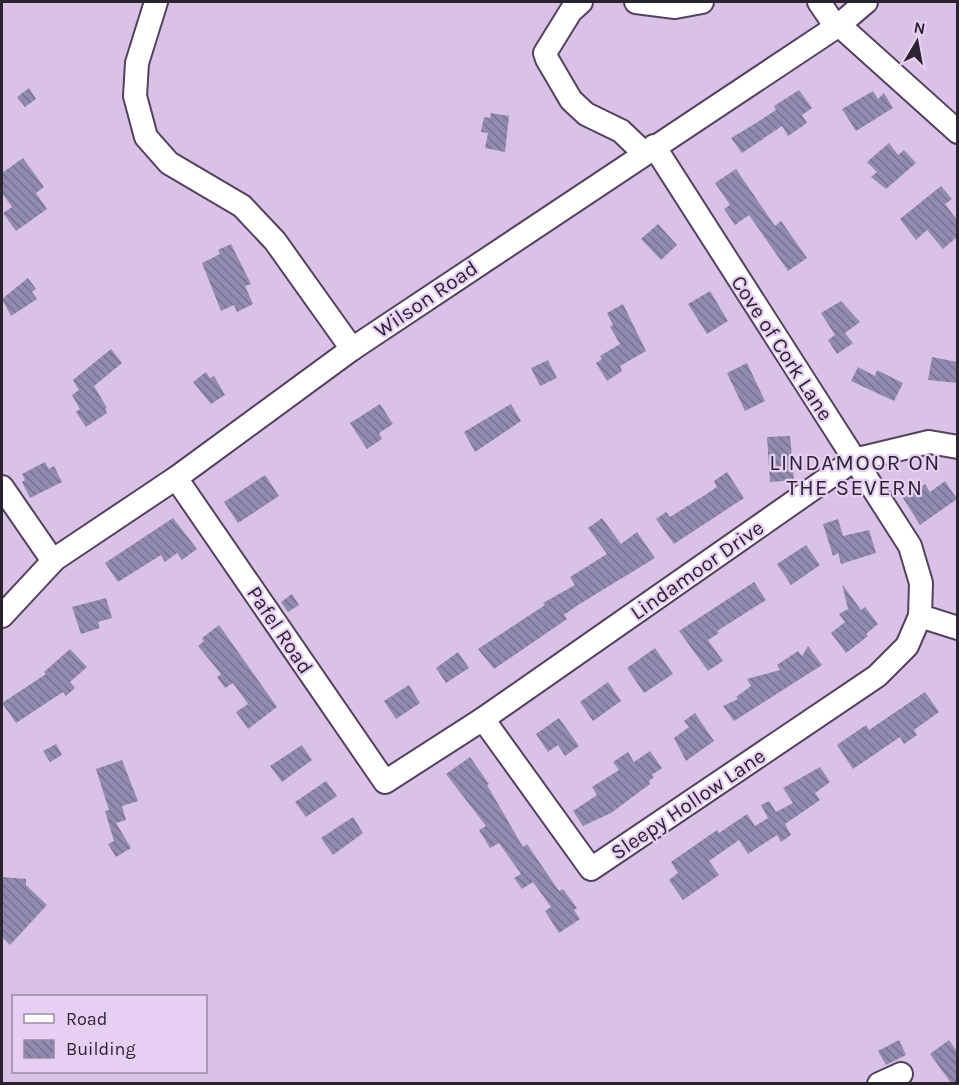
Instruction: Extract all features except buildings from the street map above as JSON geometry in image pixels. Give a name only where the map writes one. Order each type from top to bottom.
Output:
[{"type":"street","points":[[156,2],[136,63],[135,96],[147,137],[169,163],[242,206],[275,241],[352,349]]},
{"type":"street","name":"Cove of Cork Lane","points":[[582,2],[571,10],[545,53],[547,59],[572,100],[586,114],[621,131],[649,149],[910,546],[921,583],[920,616]]},
{"type":"street","points":[[636,2],[675,7],[702,2]]},
{"type":"street","points":[[819,2],[838,26],[957,132]]},
{"type":"street","name":"Wilson Road","points":[[2,616],[53,561],[176,478],[352,349],[649,149],[838,26],[866,2]]},
{"type":"street","name":"Lindamoor Drive","points":[[384,782],[483,719],[854,460],[929,442],[957,447]]},
{"type":"street","name":"Pafel Road","points":[[176,478],[384,782]]},
{"type":"street","points":[[2,487],[53,561]]},
{"type":"street","points":[[920,616],[957,628]]},
{"type":"street","name":"Sleepy Hollow Lane","points":[[483,719],[591,869],[878,676],[907,646],[920,616]]},
{"type":"street","points":[[879,1083],[901,1074]]},
{"type":"district","name":"LINDAMOOR ON THE SEVERN","points":[[855,476]]}]
